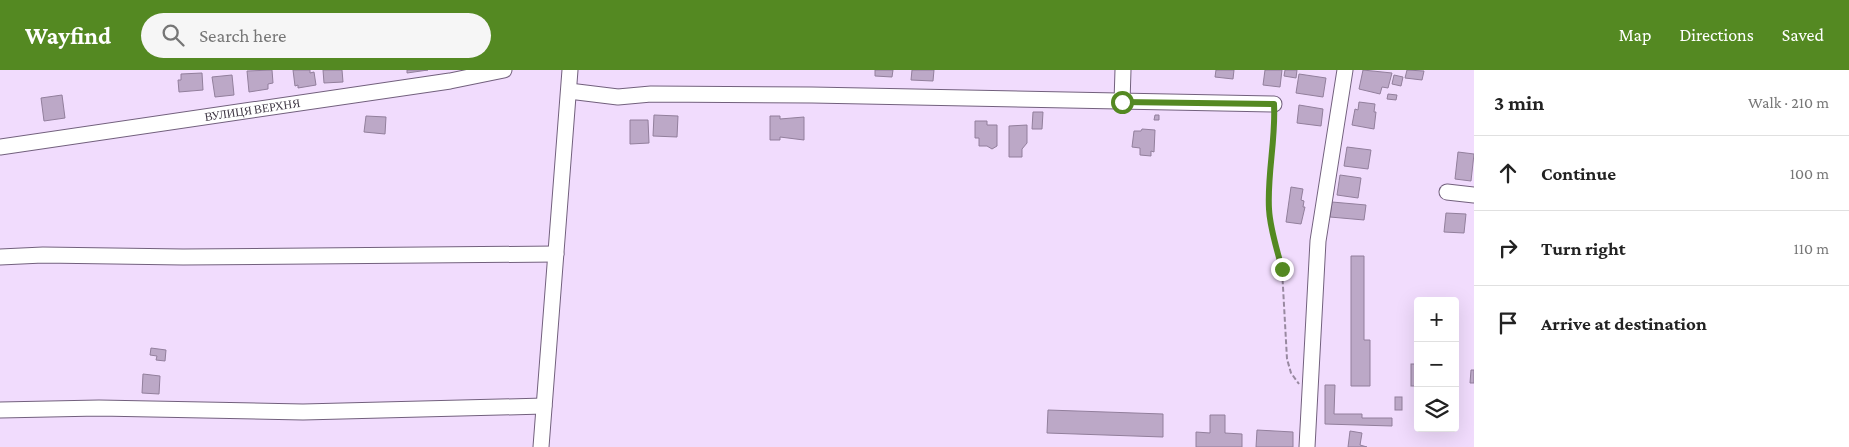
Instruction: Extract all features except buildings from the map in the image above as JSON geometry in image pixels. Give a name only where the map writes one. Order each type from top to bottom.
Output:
[{"type":"street","name":"ВУЛИЦЯ ВЕРХНЯ","points":[[0,147],[450,76],[504,70]]},
{"type":"street","points":[[541,447],[570,70]]},
{"type":"street","points":[[1122,102],[1123,70]]},
{"type":"street","points":[[1307,447],[1318,241],[1345,70]]},
{"type":"street","points":[[569,91],[618,97],[651,94],[1274,104]]},
{"type":"street","points":[[1447,192],[1474,195]]},
{"type":"street","points":[[0,257],[42,255],[193,257],[556,254]]},
{"type":"street","points":[[0,410],[98,408],[303,412],[544,406]]},
{"type":"path","points":[[1274,104],[1275,125],[1271,153],[1269,206],[1270,222],[1282,269],[1287,359],[1290,372],[1296,382],[1310,389]]},
{"type":"route","points":[[1122,102],[1274,104],[1275,125],[1271,153],[1269,206],[1270,222],[1282,269]]}]
